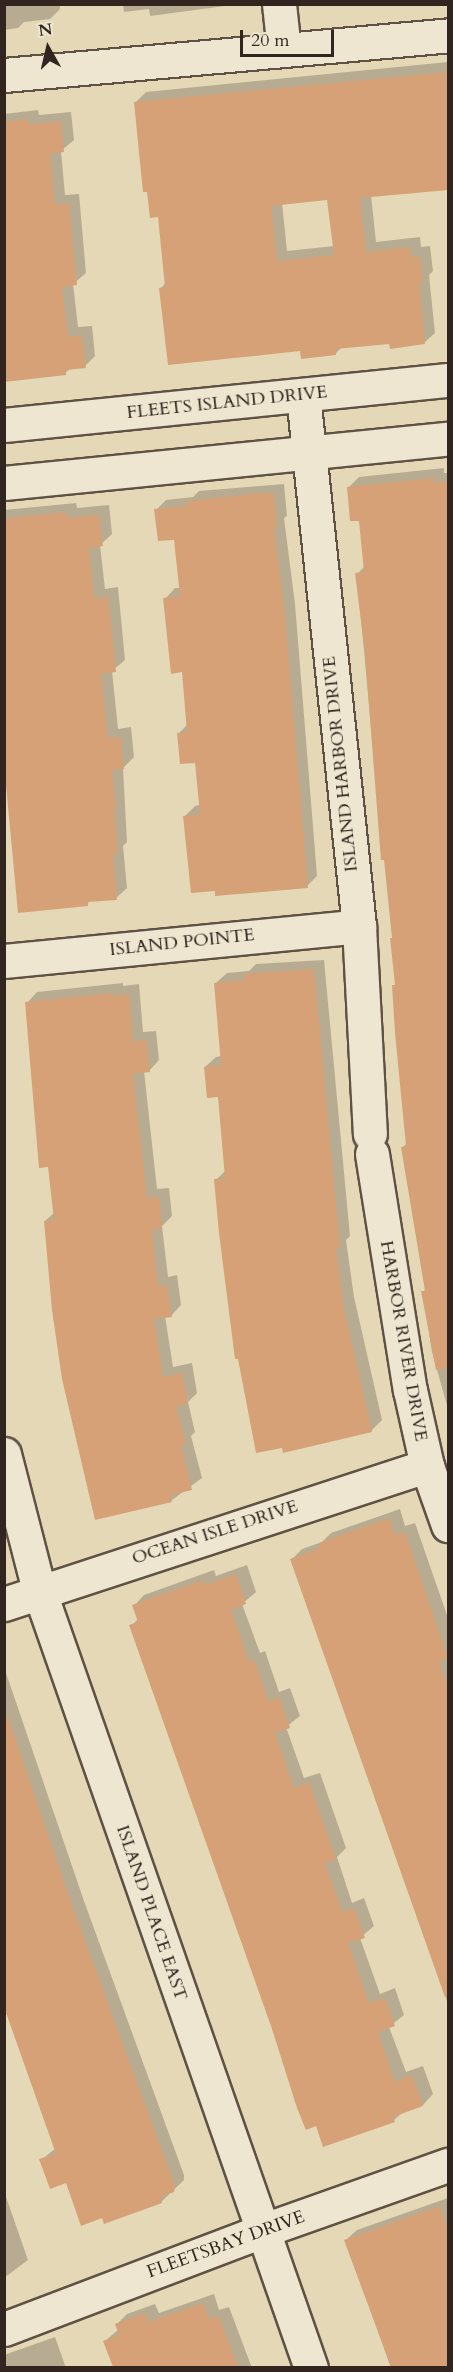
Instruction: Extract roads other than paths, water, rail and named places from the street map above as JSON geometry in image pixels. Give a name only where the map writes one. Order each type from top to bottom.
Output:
[{"type":"street","points":[[279,4],[284,50]]},
{"type":"street","points":[[4,75],[448,35]]},
{"type":"street","name":"FLEETS ISLAND DRIVE","points":[[4,425],[448,380]]},
{"type":"street","name":"ISLAND HARBOR DRIVE","points":[[303,395],[307,453],[359,926],[371,1144]]},
{"type":"street","points":[[4,483],[448,439]]},
{"type":"street","name":"ISLAND POINTE","points":[[4,961],[359,926]]},
{"type":"street","name":"HARBOR RIVER DRIVE","points":[[371,1144],[410,1390],[427,1466],[448,1526]]},
{"type":"street","name":"ISLAND PLACE EAST","points":[[4,1454],[39,1590],[311,2367]]},
{"type":"street","name":"OCEAN ISLE DRIVE","points":[[4,1604],[39,1590],[427,1466]]},
{"type":"street","name":"FLEETSBAY DRIVE","points":[[4,2329],[264,2230],[448,2165]]}]
